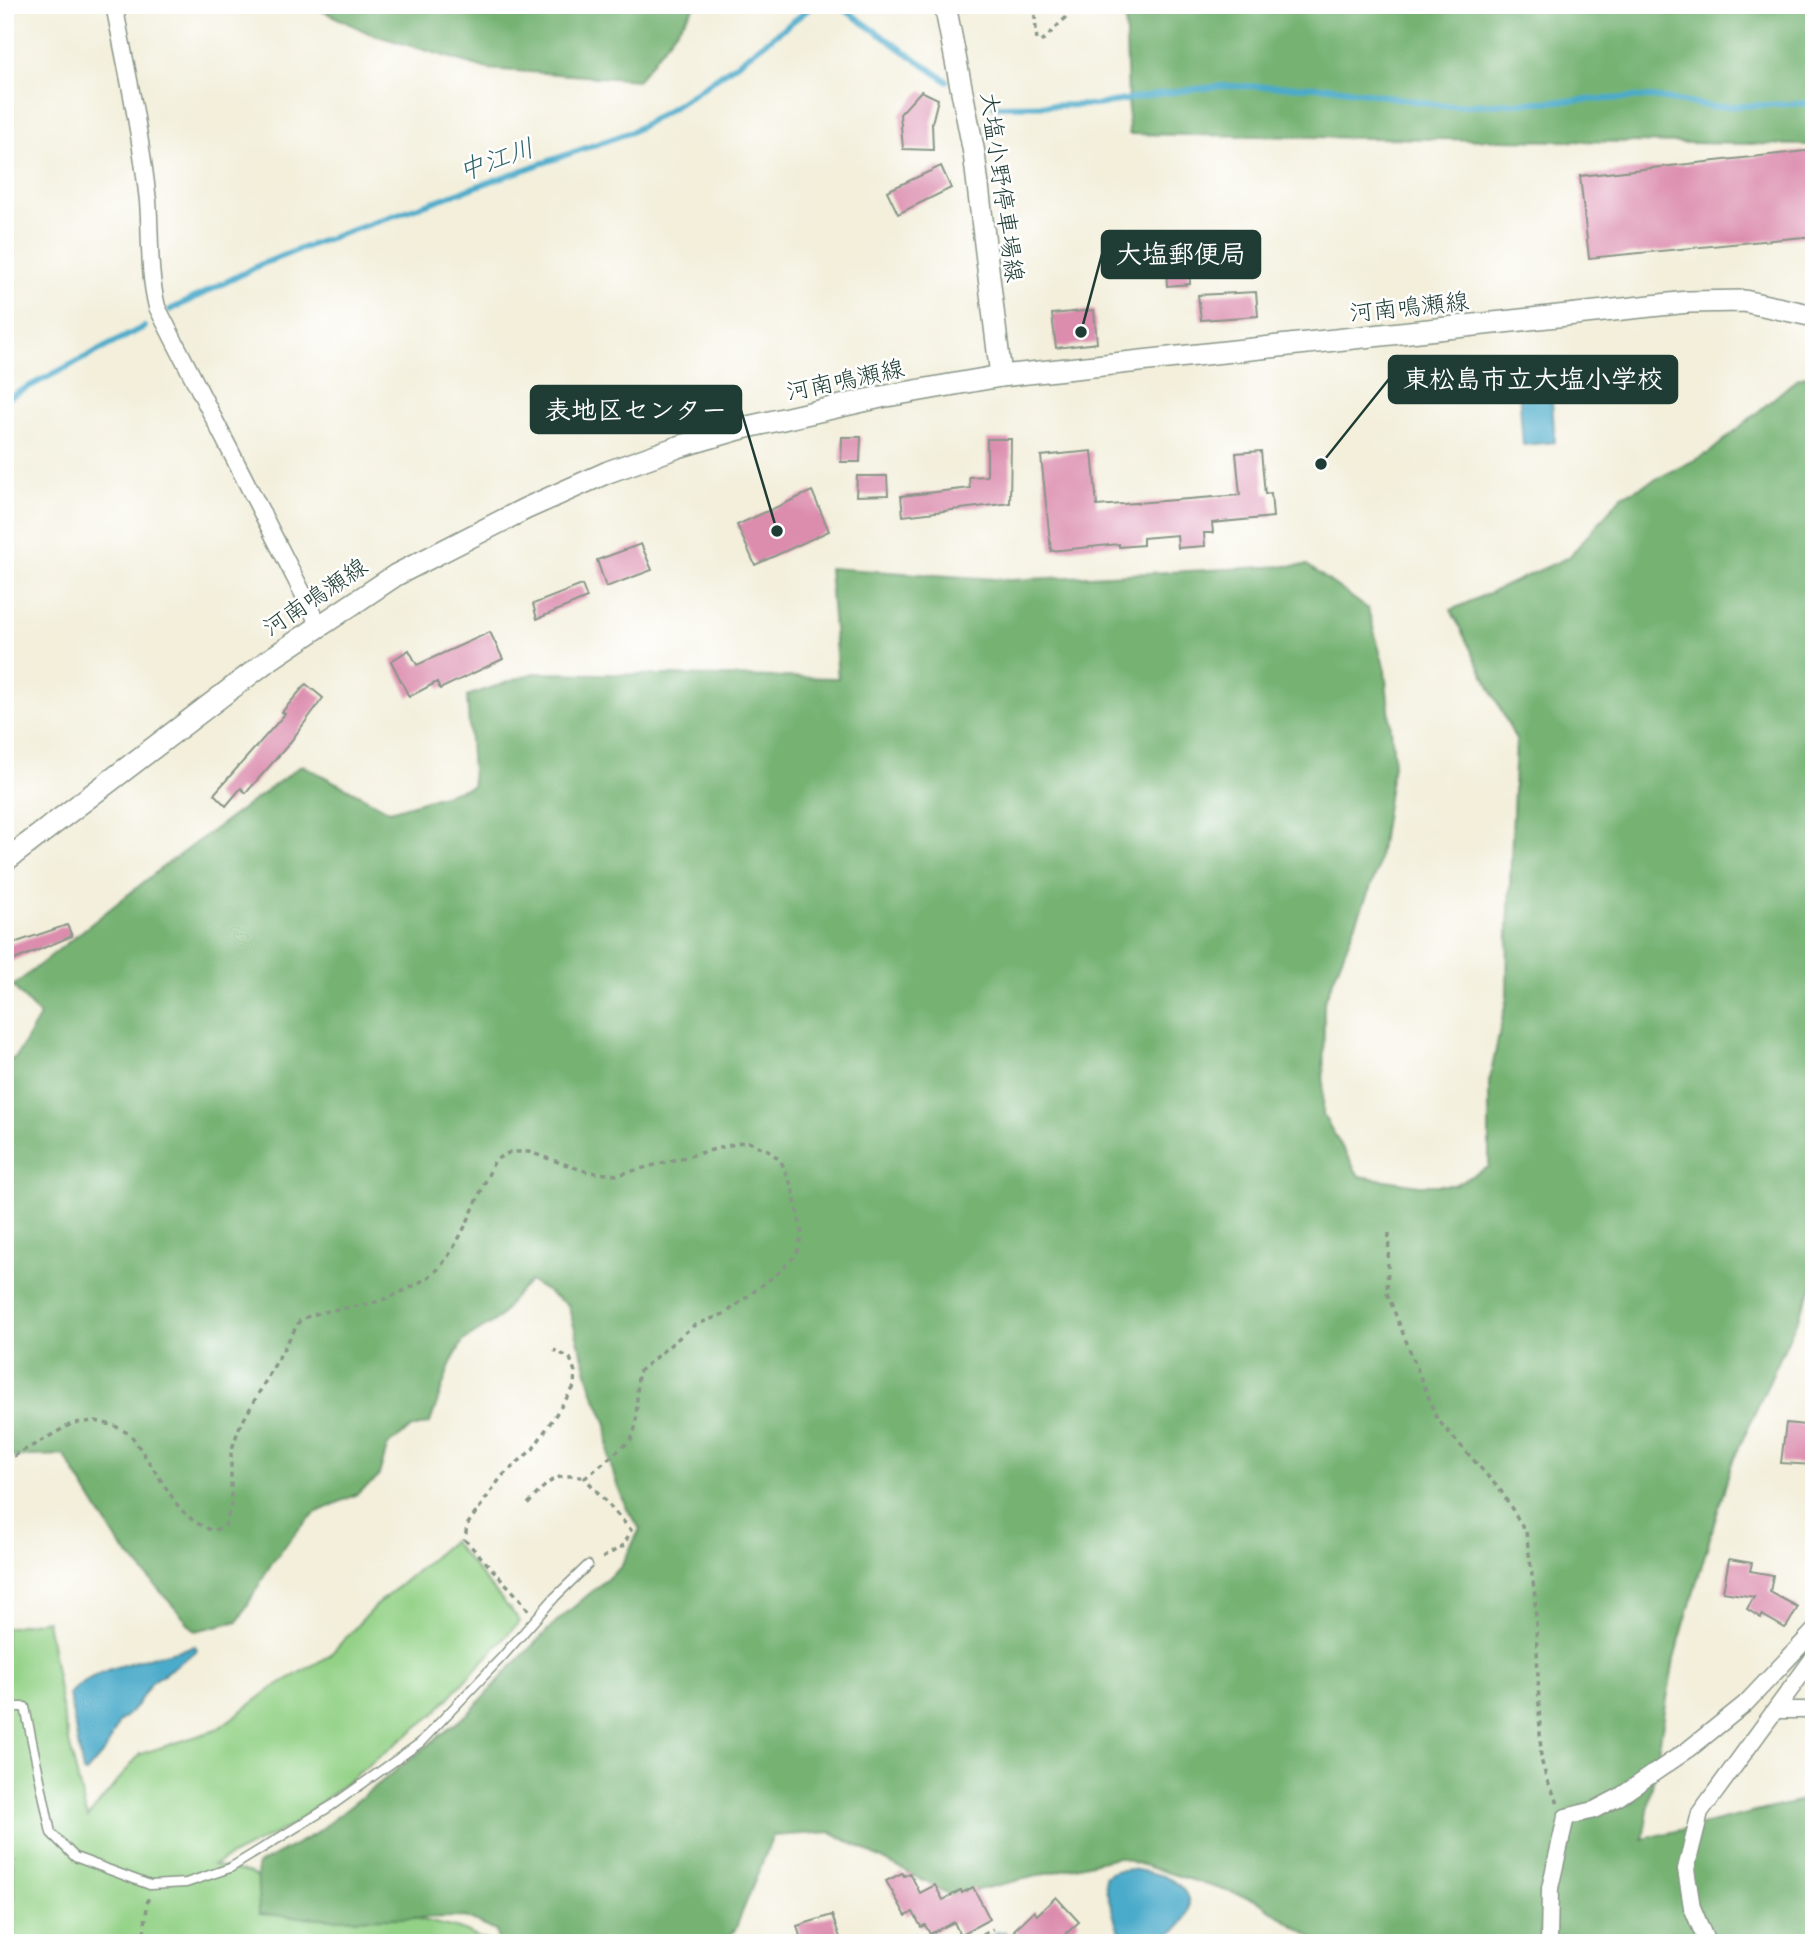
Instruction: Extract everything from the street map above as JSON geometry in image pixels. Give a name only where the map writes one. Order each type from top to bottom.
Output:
[{"type":"main road","name":"大塩小野停車場線","points":[[945,5],[974,153],[1001,376]]},
{"type":"main road","name":"河南鳴瀬線","points":[[5,861],[266,662],[396,576],[525,509],[678,447],[743,428],[881,397],[1001,376],[1688,302],[1744,300],[1814,316]]},
{"type":"street","points":[[114,5],[148,201],[150,278],[157,307],[319,625]]},
{"type":"street","points":[[1549,1943],[1550,1888],[1566,1817],[1594,1810],[1619,1797],[1689,1749],[1745,1704],[1814,1631]]},
{"type":"street","points":[[1707,1943],[1692,1907],[1686,1869],[1700,1813],[1814,1657]]},
{"type":"street","points":[[1776,1710],[1814,1710]]},
{"type":"lane","points":[[5,1707],[25,1707],[51,1833],[75,1857],[150,1885],[186,1884],[230,1868],[331,1806],[420,1742],[588,1565]]},
{"type":"path","points":[[1034,5],[1037,41],[1042,41],[1079,5]]},
{"type":"path","points":[[5,1461],[74,1423],[96,1420],[115,1426],[131,1436],[180,1509],[195,1522],[212,1531],[225,1526],[232,1506],[232,1452],[239,1428],[300,1320],[316,1312],[386,1299],[435,1273],[451,1254],[495,1160],[510,1152],[529,1152],[588,1171],[617,1175],[746,1141],[768,1150],[781,1161],[792,1187],[802,1234],[796,1255],[778,1273],[726,1313],[693,1326],[638,1371],[636,1425],[631,1440],[585,1478]]},
{"type":"path","points":[[1389,1233],[1387,1293],[1437,1419],[1501,1491],[1526,1532],[1535,1597],[1542,1759],[1547,1780],[1566,1817]]},
{"type":"path","points":[[535,1620],[520,1599],[465,1540],[467,1525],[502,1476],[533,1449],[574,1387],[575,1371],[570,1358],[554,1350]]},
{"type":"path","points":[[528,1504],[551,1479],[569,1474],[585,1478],[631,1530],[624,1545],[588,1565]]},
{"type":"path","points":[[143,1943],[150,1885]]},
{"type":"path","points":[[965,1943],[993,1928]]},
{"type":"green space","points":[[310,5],[696,5],[638,80],[488,69],[371,34]]},
{"type":"green space","points":[[1125,5],[1814,5],[1814,113],[1809,145],[1129,134]]},
{"type":"green space","points":[[1814,374],[1814,1283],[1732,1463],[1674,1659],[1643,1839],[1814,1798],[1814,1943],[1320,1943],[1256,1900],[1117,1857],[952,1896],[831,1832],[773,1836],[735,1930],[721,1943],[498,1943],[496,1931],[465,1917],[334,1919],[259,1914],[257,1865],[315,1834],[470,1712],[556,1622],[621,1567],[640,1529],[627,1509],[616,1482],[609,1459],[607,1424],[592,1389],[568,1305],[530,1281],[513,1298],[499,1318],[463,1341],[450,1365],[430,1423],[410,1429],[388,1445],[378,1478],[357,1494],[315,1513],[298,1530],[271,1564],[238,1621],[195,1631],[119,1544],[64,1455],[5,1457],[5,1063],[16,1057],[40,1016],[13,986],[164,866],[302,765],[390,811],[473,786],[467,696],[534,673],[838,678],[829,568],[1010,580],[1307,565],[1368,609],[1385,670],[1394,758],[1377,871],[1324,1002],[1323,1115],[1359,1176],[1419,1185],[1454,1185],[1489,1167],[1489,1082],[1507,997],[1516,740],[1451,610],[1569,557],[1622,496],[1709,453],[1798,378]]},
{"type":"green space","points":[[452,1541],[520,1621],[434,1714],[291,1826],[213,1865],[248,1873],[273,1883],[459,1929],[491,1943],[14,1943],[13,1853],[5,1853],[5,1628],[47,1620],[65,1725],[87,1818],[140,1754],[216,1730],[274,1687],[329,1656],[374,1607]]},
{"type":"green space","points":[[5,1858],[8,1858],[11,1872],[6,1903],[7,1943],[5,1943]]},
{"type":"water","points":[[1550,374],[1555,442],[1523,445],[1518,376]]},
{"type":"water","points":[[195,1646],[195,1652],[152,1682],[134,1709],[119,1722],[105,1751],[86,1773],[83,1772],[69,1694],[93,1677],[110,1670]]},
{"type":"water","points":[[1131,1869],[1163,1876],[1178,1885],[1186,1895],[1189,1906],[1186,1916],[1180,1926],[1169,1934],[1156,1939],[1137,1941],[1127,1939],[1120,1932],[1108,1897],[1105,1877],[1115,1871]]},
{"type":"water","points":[[998,1932],[1005,1932],[1012,1943],[975,1943]]},
{"type":"building","points":[[921,91],[938,99],[932,123],[933,150],[903,149],[900,114]]},
{"type":"building","points":[[1814,150],[1814,236],[1589,258],[1580,176]]},
{"type":"building","points":[[941,166],[951,188],[898,214],[887,191]]},
{"type":"building","points":[[1189,265],[1190,284],[1167,286],[1166,267]]},
{"type":"building","points":[[1256,292],[1258,316],[1201,320],[1198,295]]},
{"type":"building","points":[[1094,310],[1097,343],[1056,348],[1052,314]]},
{"type":"building","points":[[842,437],[861,437],[860,462],[841,462]]},
{"type":"building","points":[[987,439],[1011,439],[1010,503],[903,516],[901,496],[970,488],[969,477],[987,476]]},
{"type":"building","points":[[1092,451],[1097,506],[1240,495],[1236,453],[1261,451],[1265,494],[1271,493],[1273,517],[1212,523],[1213,533],[1204,533],[1205,546],[1178,548],[1177,535],[1143,538],[1143,545],[1119,547],[1119,544],[1051,551],[1041,456]]},
{"type":"building","points":[[857,476],[887,476],[888,495],[856,496]]},
{"type":"building","points":[[812,491],[829,531],[755,565],[737,525]]},
{"type":"building","points":[[641,544],[652,570],[606,587],[597,560]]},
{"type":"building","points":[[582,585],[587,598],[537,619],[533,604]]},
{"type":"building","points":[[490,632],[503,659],[440,689],[437,682],[409,697],[391,661],[409,650],[417,665]]},
{"type":"building","points":[[306,684],[323,698],[288,745],[246,793],[241,788],[226,806],[214,794],[285,714],[282,712]]},
{"type":"building","points":[[67,925],[72,936],[5,964],[5,946]]},
{"type":"building","points":[[1786,1423],[1814,1426],[1814,1465],[1781,1463]]},
{"type":"building","points":[[1729,1559],[1752,1563],[1750,1571],[1773,1575],[1770,1592],[1798,1607],[1785,1628],[1747,1609],[1754,1597],[1723,1592]]},
{"type":"building","points":[[902,1873],[904,1876],[910,1873],[920,1893],[935,1885],[943,1900],[973,1887],[990,1919],[960,1935],[954,1922],[930,1934],[925,1925],[921,1927],[913,1912],[906,1916],[886,1881]]},
{"type":"building","points":[[1056,1897],[1079,1922],[1056,1943],[1026,1943],[1014,1930],[1034,1911],[1037,1915]]},
{"type":"building","points":[[832,1915],[842,1943],[802,1943],[797,1926]]},
{"type":"waterway","name":"中江川","points":[[170,310],[262,264],[313,244],[631,132],[702,88],[814,5]]},
{"type":"waterway","points":[[838,5],[947,81]]},
{"type":"waterway","points":[[994,106],[1097,105],[1221,86],[1330,87],[1445,106],[1652,97],[1713,107],[1814,103]]},
{"type":"waterway","name":"中江川","points":[[5,399],[144,327]]},
{"type":"place","name":"大塩郵便局","points":[[1081,332]]},
{"type":"place","name":"東松島市立大塩小学校","points":[[1321,464]]},
{"type":"place","name":"表地区センター","points":[[777,531]]}]
